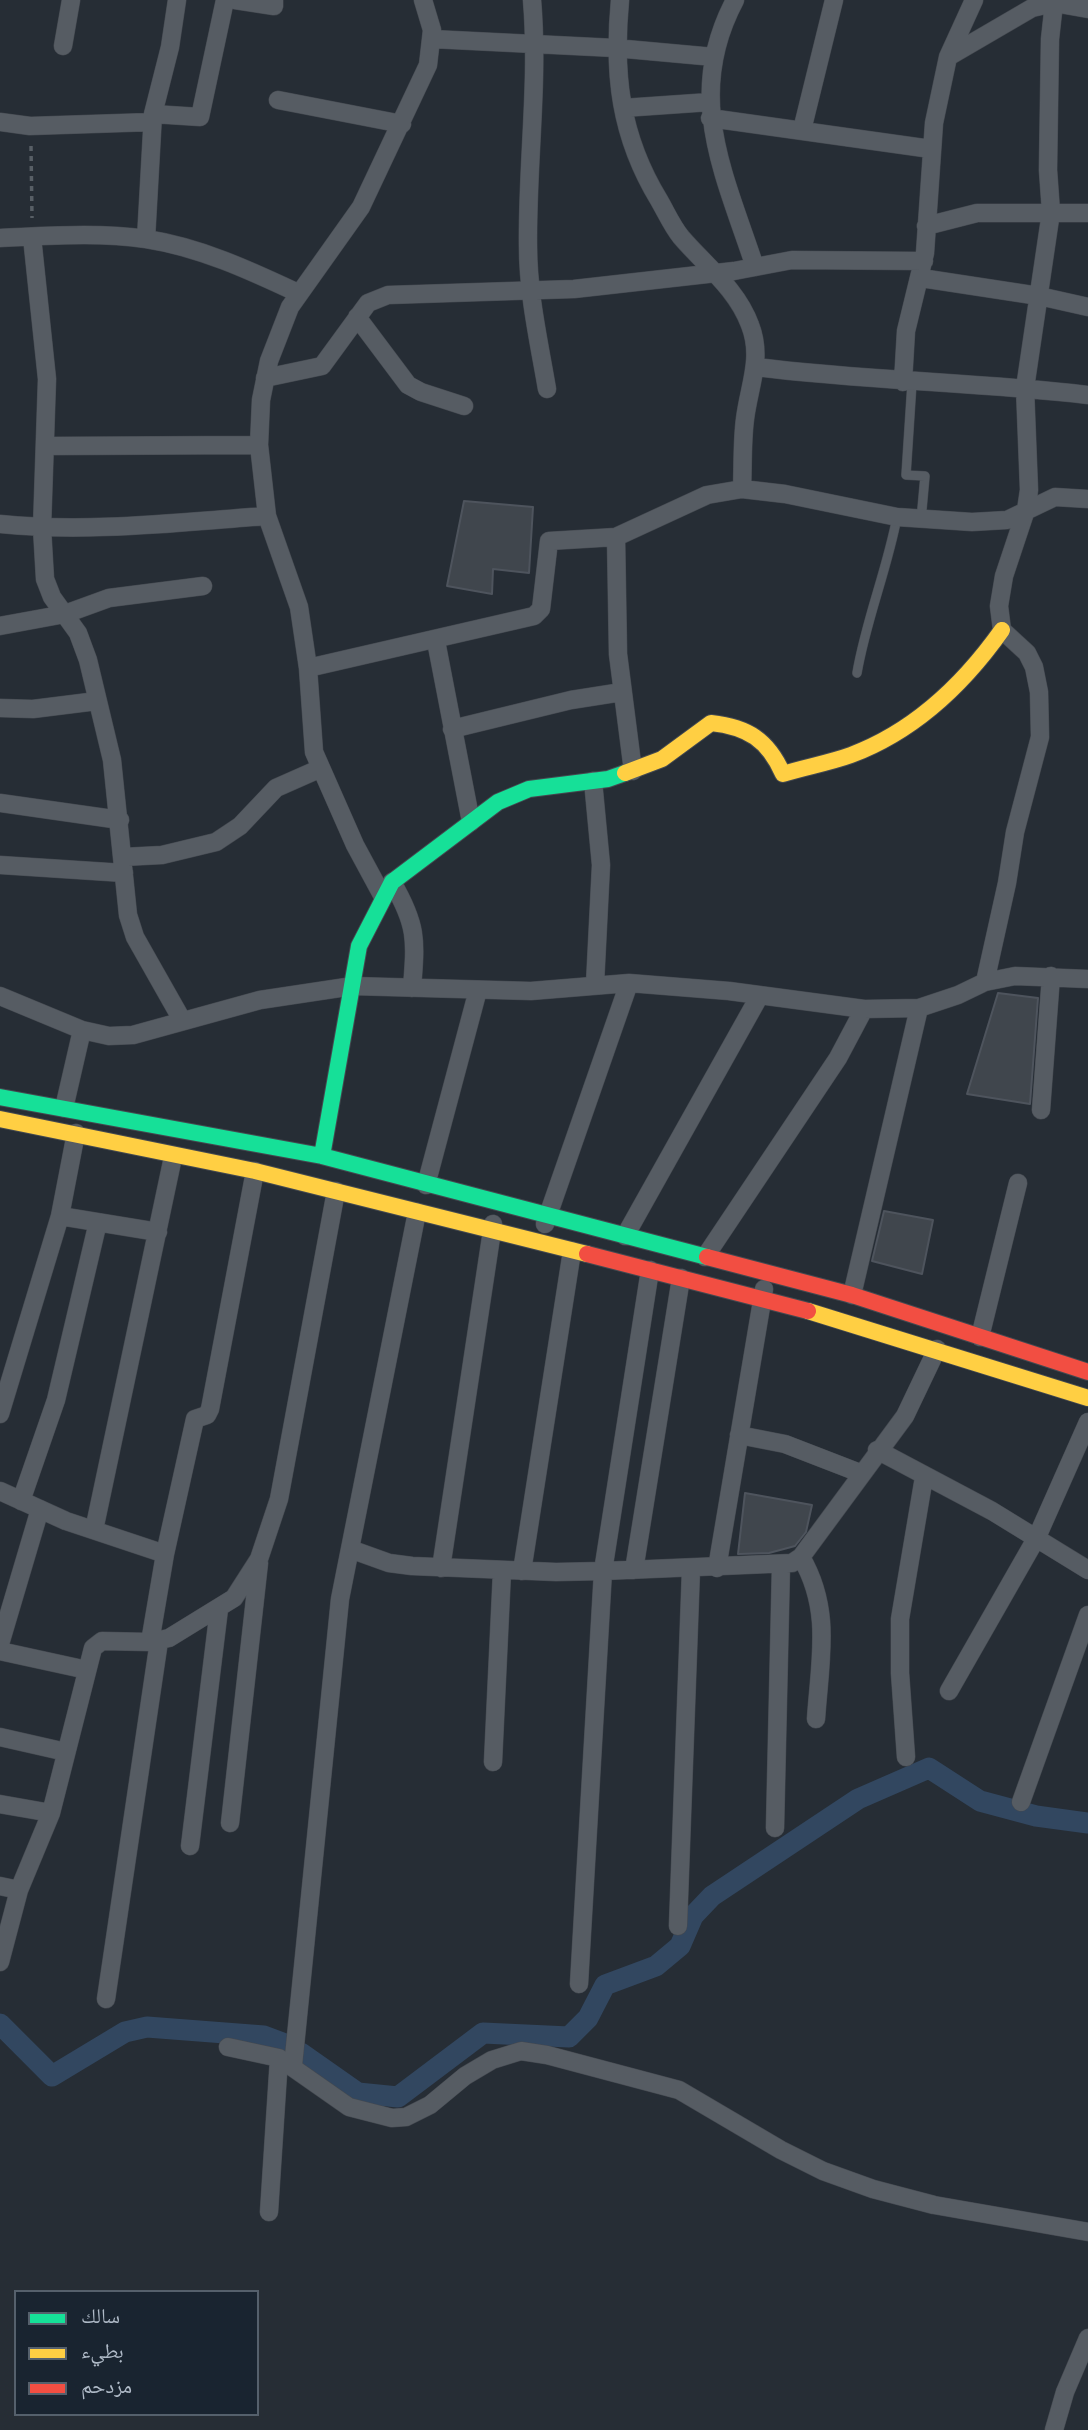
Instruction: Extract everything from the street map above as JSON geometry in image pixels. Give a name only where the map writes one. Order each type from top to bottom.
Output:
[{"type":"main road","points":[[322,1156],[359,946],[387,889],[471,822],[498,802],[529,789],[593,781],[633,771],[662,759],[711,723],[753,732],[775,752],[783,774],[852,754],[890,735],[950,695],[977,668],[1003,630]]},
{"type":"main road","points":[[0,1097],[263,1143],[322,1156],[852,1295],[1088,1372]]},
{"type":"main road","points":[[0,1119],[76,1133],[173,1157],[255,1171],[762,1298],[937,1349],[1088,1398]]},
{"type":"street","points":[[63,46],[71,0]]},
{"type":"street","points":[[146,239],[153,118],[170,47],[177,0]]},
{"type":"street","points":[[0,122],[30,126],[200,117],[225,0]]},
{"type":"street","points":[[235,0],[274,6],[274,0]]},
{"type":"street","points":[[412,988],[415,942],[413,922],[387,889],[319,769],[314,752],[308,668],[299,607],[267,516],[258,445],[265,378],[274,344],[298,293],[339,241],[361,207],[428,65],[432,39],[423,0]]},
{"type":"street","points":[[532,0],[536,44],[528,245],[531,291],[547,389]]},
{"type":"street","points":[[620,0],[615,48],[623,108],[633,150],[680,235],[732,293],[750,324],[757,367],[743,434],[742,489]]},
{"type":"street","points":[[736,0],[722,28],[714,57],[710,110],[755,267]]},
{"type":"street","points":[[802,130],[834,0]]},
{"type":"street","points":[[907,383],[906,331],[922,269],[938,93],[948,57],[974,0]]},
{"type":"street","points":[[948,57],[1032,8],[1054,3],[1088,9]]},
{"type":"street","points":[[985,982],[1005,895],[1015,832],[1040,737],[1039,692],[1034,667],[1027,653],[1003,630],[999,606],[1004,576],[1026,510],[1029,489],[1025,388],[1051,212],[1048,170],[1050,39],[1054,3]]},
{"type":"street","points":[[432,39],[615,48],[714,57]]},
{"type":"street","points":[[278,100],[402,124]]},
{"type":"street","points":[[623,108],[710,110],[802,130],[931,149]]},
{"type":"street","points":[[926,226],[977,213],[1088,213]]},
{"type":"street","points":[[0,238],[108,236],[146,239],[218,258],[298,293]]},
{"type":"street","points":[[32,237],[47,379],[42,528],[45,579],[52,597],[65,614],[89,660],[112,760],[128,915],[135,937],[182,1020]]},
{"type":"street","points":[[265,378],[321,366],[368,303],[388,295],[586,288],[820,259],[922,269],[1088,307]]},
{"type":"street","points":[[357,317],[408,385],[421,393],[464,406]]},
{"type":"street","points":[[757,367],[907,383],[1025,388],[1088,395]]},
{"type":"street","points":[[45,446],[258,445]]},
{"type":"street","points":[[308,668],[436,641],[539,613],[547,546],[552,539],[587,541],[616,537],[707,495],[742,489],[785,494],[897,517],[994,522],[1055,497],[1088,499]]},
{"type":"street","points":[[0,524],[42,528],[267,516]]},
{"type":"street","points":[[616,537],[615,601],[622,692],[633,771]]},
{"type":"street","points":[[0,626],[65,614],[109,598],[203,586]]},
{"type":"street","points":[[436,641],[471,822]]},
{"type":"street","points":[[452,729],[571,699],[622,692]]},
{"type":"street","points":[[0,708],[33,709],[97,701]]},
{"type":"street","points":[[0,865],[123,865],[216,842],[240,826],[276,788],[319,769]]},
{"type":"street","points":[[593,781],[601,865],[595,984]]},
{"type":"street","points":[[0,803],[120,820]]},
{"type":"street","points":[[0,996],[82,1031],[109,1036],[132,1035],[260,1000],[353,986],[531,991],[629,983],[760,995],[864,1009],[919,1008],[958,995],[985,982],[1015,976],[1088,979]]},
{"type":"street","points":[[1041,1110],[1051,976]]},
{"type":"street","points":[[541,1243],[629,983]]},
{"type":"street","points":[[426,1185],[478,990]]},
{"type":"street","points":[[625,1236],[760,995]]},
{"type":"street","points":[[852,1295],[919,1008]]},
{"type":"street","points":[[705,1257],[838,1058],[864,1009]]},
{"type":"street","points":[[64,1108],[82,1031]]},
{"type":"street","points":[[0,1414],[60,1216],[76,1133]]},
{"type":"street","points":[[94,1531],[173,1157]]},
{"type":"street","points":[[106,1999],[165,1554],[195,1419],[207,1415],[211,1409],[255,1171]]},
{"type":"street","points":[[980,1337],[1017,1183]]},
{"type":"street","points":[[230,1823],[259,1559],[279,1499],[337,1191]]},
{"type":"street","points":[[441,1568],[498,1203]]},
{"type":"street","points":[[269,2212],[340,1599],[417,1212]]},
{"type":"street","points":[[60,1216],[158,1232]]},
{"type":"street","points":[[21,1500],[56,1400],[98,1222]]},
{"type":"street","points":[[522,1571],[572,1251]]},
{"type":"street","points":[[579,1984],[603,1571],[650,1270]]},
{"type":"street","points":[[718,1568],[767,1272]]},
{"type":"street","points":[[634,1570],[681,1278]]},
{"type":"street","points":[[350,1549],[389,1563],[502,1571],[603,1571],[781,1565],[801,1556],[877,1450],[905,1416],[937,1349]]},
{"type":"street","points":[[949,1691],[1037,1537],[1088,1422]]},
{"type":"street","points":[[739,1434],[785,1444],[860,1473]]},
{"type":"street","points":[[877,1450],[1037,1537],[1088,1570]]},
{"type":"street","points":[[906,1757],[900,1673],[901,1619],[924,1477]]},
{"type":"street","points":[[0,1490],[94,1531],[165,1554]]},
{"type":"street","points":[[0,1644],[40,1509]]},
{"type":"street","points":[[801,1556],[812,1576],[823,1614],[816,1719]]},
{"type":"street","points":[[0,1962],[19,1890],[51,1814],[93,1648],[102,1641],[155,1642],[219,1609],[234,1598],[259,1559]]},
{"type":"street","points":[[775,1828],[781,1565]]},
{"type":"street","points":[[678,1926],[691,1569]]},
{"type":"street","points":[[493,1762],[502,1571]]},
{"type":"street","points":[[190,1846],[219,1609]]},
{"type":"street","points":[[1021,1801],[1088,1615]]},
{"type":"street","points":[[0,1651],[87,1670]]},
{"type":"street","points":[[0,1737],[66,1752]]},
{"type":"street","points":[[0,1804],[51,1814]]},
{"type":"street","points":[[0,1886],[19,1890]]},
{"type":"street","points":[[228,2047],[286,2062],[349,2108],[392,2118],[406,2117],[430,2105],[465,2076],[492,2060],[521,2051],[547,2055],[679,2090],[781,2150],[823,2171],[873,2189],[934,2205],[1088,2232]]},
{"type":"street","points":[[1054,2430],[1065,2392],[1088,2338]]},
{"type":"lane","points":[[907,383],[906,475],[925,476],[921,520]]},
{"type":"lane","points":[[857,673],[864,632],[891,550],[897,517]]},
{"type":"path","points":[[30,126],[32,237]]},
{"type":"building","points":[[464,501],[533,507],[529,573],[493,569],[492,594],[447,586]]},
{"type":"building","points":[[998,993],[1038,998],[1030,1104],[967,1094]]},
{"type":"building","points":[[884,1211],[933,1220],[922,1274],[872,1261]]},
{"type":"building","points":[[745,1493],[812,1505],[806,1532],[795,1546],[769,1553],[738,1554]]},
{"type":"waterway","points":[[301,2053],[358,2093],[398,2097],[483,2033],[569,2037],[588,2018],[605,1985],[656,1966],[680,1946],[693,1916],[712,1896],[858,1799],[929,1768],[980,1801],[1036,1816],[1088,1823]]},
{"type":"waterway","points":[[0,2024],[52,2076],[125,2032],[147,2027],[264,2036],[288,2045]]},
{"type":"traffic: fast","points":[[322,1156],[359,946],[392,882],[498,802],[529,789],[608,779],[625,773]]},
{"type":"traffic: fast","points":[[0,1097],[322,1156],[707,1257]]},
{"type":"traffic: slow","points":[[625,773],[662,759],[711,723],[736,728],[755,737],[771,752],[783,774],[851,755],[896,733],[936,704],[971,669],[1002,630]]},
{"type":"traffic: slow","points":[[0,1119],[255,1171],[587,1254]]},
{"type":"traffic: slow","points":[[808,1311],[1088,1398]]},
{"type":"traffic: jam","points":[[587,1254],[808,1311]]},
{"type":"traffic: jam","points":[[707,1257],[852,1295],[1088,1372]]}]
